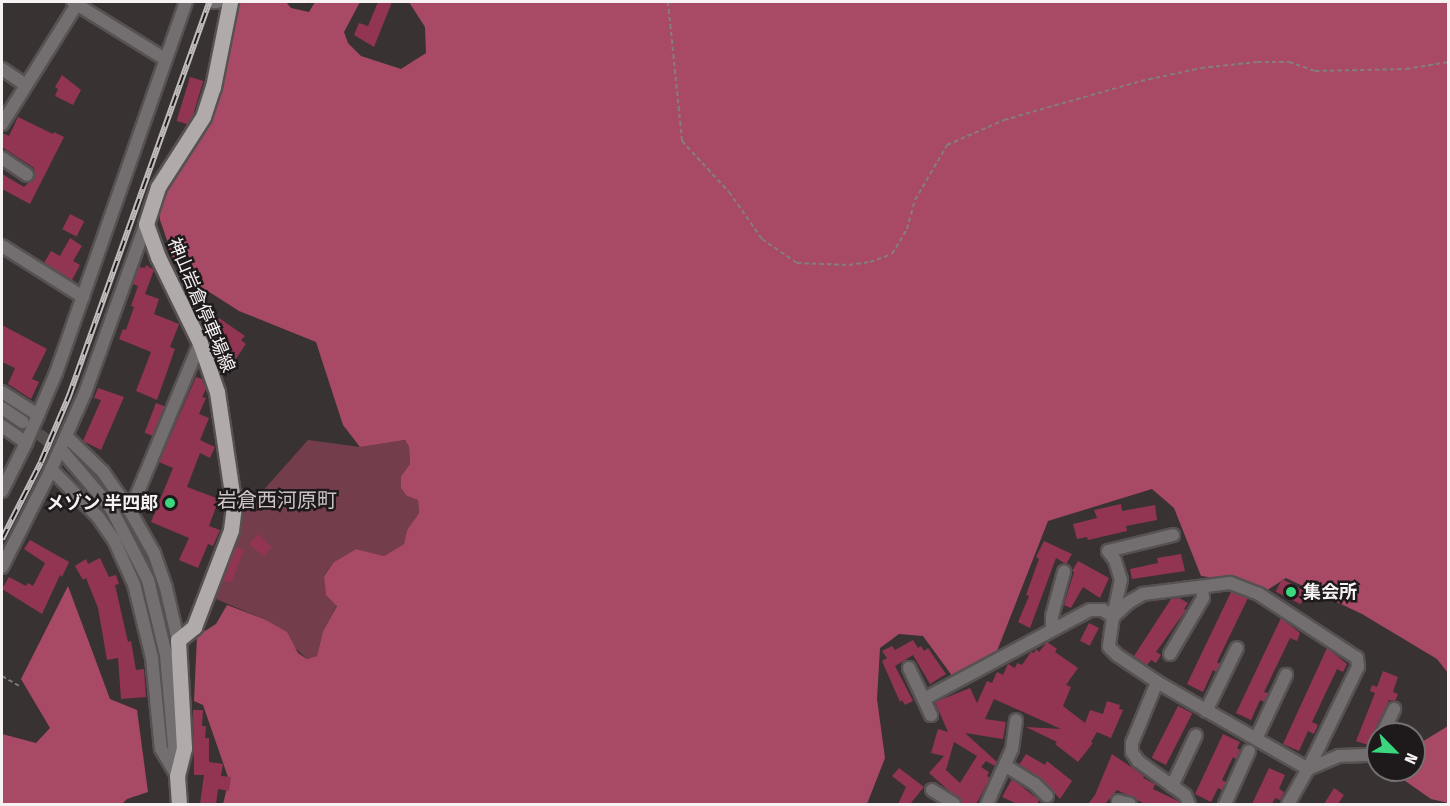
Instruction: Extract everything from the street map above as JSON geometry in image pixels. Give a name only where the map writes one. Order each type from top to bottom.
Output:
[{"type":"main road","name":"神山岩倉停車場線","points":[[178,640],[194,627],[231,530],[234,507],[217,392],[200,343],[158,257],[146,224],[158,188],[189,144],[203,117],[213,87],[230,2]]},
{"type":"main road","points":[[178,640],[184,748],[177,776],[179,804]]},
{"type":"street","points":[[2,491],[38,415],[186,2]]},
{"type":"street","points":[[2,124],[75,3],[165,59]]},
{"type":"street","points":[[2,69],[26,85]]},
{"type":"street","points":[[2,158],[27,175]]},
{"type":"street","points":[[2,567],[51,469],[85,393],[146,224]]},
{"type":"street","points":[[2,246],[82,297]]},
{"type":"street","points":[[130,511],[200,343]]},
{"type":"street","points":[[2,392],[38,415]]},
{"type":"street","points":[[2,408],[23,422]]},
{"type":"street","points":[[2,426],[26,443]]},
{"type":"street","points":[[66,436],[103,472],[130,511],[154,552],[166,588],[178,640]]},
{"type":"street","points":[[64,453],[97,489],[121,524],[148,580],[166,655],[177,776]]},
{"type":"street","points":[[51,469],[98,517],[114,540],[134,584],[152,658],[161,750],[177,776]]},
{"type":"street","points":[[1173,535],[1108,551],[1115,560],[1120,580],[1109,646],[1157,682],[1308,769]]},
{"type":"street","points":[[1052,629],[1052,616],[1064,573]]},
{"type":"street","points":[[1113,617],[1129,602],[1143,594],[1230,583],[1259,594],[1346,648],[1357,658],[1358,667],[1308,769],[1288,804]]},
{"type":"street","points":[[1170,654],[1203,598],[1202,587]]},
{"type":"street","points":[[924,699],[1090,610],[1103,610],[1113,617]]},
{"type":"street","points":[[1206,711],[1237,648]]},
{"type":"street","points":[[909,668],[931,715]]},
{"type":"street","points":[[1256,739],[1286,675]]},
{"type":"street","points":[[1157,682],[1132,743],[1132,752],[1138,760],[1185,795],[1189,804]]},
{"type":"street","points":[[1388,722],[1394,709]]},
{"type":"street","points":[[987,804],[1006,766],[1012,748],[1016,720]]},
{"type":"street","points":[[1172,786],[1196,735]]},
{"type":"street","points":[[1225,804],[1249,751]]},
{"type":"street","points":[[1308,769],[1339,756],[1366,755]]},
{"type":"street","points":[[1006,766],[1035,784],[1047,796]]},
{"type":"street","points":[[932,790],[954,804]]},
{"type":"path","points":[[668,2],[682,141],[729,192],[762,239],[797,263],[849,265],[870,262],[892,254],[907,229],[915,200],[947,145],[1004,120],[1141,81],[1202,68],[1257,62],[1289,62],[1315,71],[1406,69],[1449,62]]},
{"type":"path","points":[[2,676],[21,687]]},
{"type":"shaded area","points":[[238,2],[286,2],[291,8],[309,12],[315,2],[360,2],[344,32],[348,43],[361,56],[401,69],[426,53],[425,27],[409,2],[1448,2],[1448,673],[1437,659],[1362,614],[1286,578],[1264,592],[1230,580],[1201,576],[1174,508],[1152,489],[1048,521],[995,656],[953,677],[923,636],[899,634],[880,648],[877,699],[885,758],[867,804],[223,804],[229,780],[203,705],[194,701],[197,636],[216,624],[227,605],[264,619],[287,632],[298,653],[307,659],[317,656],[323,631],[337,606],[326,595],[324,576],[334,562],[356,549],[384,556],[404,544],[407,530],[419,513],[418,500],[407,496],[401,488],[401,476],[410,464],[409,447],[405,440],[360,447],[343,425],[316,342],[239,311],[178,272],[160,220],[159,202],[166,185],[213,104]]},
{"type":"shaded area","points":[[308,440],[360,447],[405,440],[409,447],[410,464],[401,476],[408,496],[418,500],[419,513],[407,530],[404,544],[384,556],[356,549],[334,562],[324,575],[327,595],[337,605],[323,631],[317,656],[307,659],[264,619],[216,599],[244,512]]},
{"type":"shaded area","points":[[68,586],[110,699],[137,710],[148,792],[127,799],[122,804],[2,804],[2,734],[36,743],[50,728],[21,679]]},
{"type":"shaded area","points":[[1448,726],[1448,803],[1431,799],[1407,782],[1426,782],[1426,739]]},
{"type":"building","points":[[378,2],[392,2],[374,47],[354,35],[359,23],[368,26]]},
{"type":"building","points":[[62,75],[81,90],[73,105],[55,96],[58,89],[55,87]]},
{"type":"building","points":[[190,77],[203,81],[190,125],[177,121]]},
{"type":"building","points":[[18,117],[64,137],[30,204],[2,189],[2,174],[24,187],[35,176],[34,168],[2,147],[2,133],[9,136]]},
{"type":"building","points":[[70,214],[84,221],[77,236],[62,229]]},
{"type":"building","points":[[70,238],[82,246],[73,261],[80,265],[72,280],[44,263],[51,251],[60,256]]},
{"type":"building","points":[[146,265],[154,270],[145,294],[159,299],[154,314],[179,324],[170,347],[175,349],[157,400],[136,391],[151,352],[119,339],[123,329],[126,330],[134,307],[131,306],[138,286],[133,284],[139,267],[145,268]]},
{"type":"building","points":[[219,318],[245,336],[241,340],[246,344],[235,360],[224,370],[214,353],[223,345],[208,332]]},
{"type":"building","points":[[2,325],[47,349],[32,379],[39,382],[31,399],[8,384],[15,368],[2,362]]},
{"type":"building","points":[[196,377],[202,379],[206,389],[202,397],[206,398],[199,414],[209,418],[200,440],[215,447],[210,458],[200,453],[187,487],[219,499],[209,526],[220,530],[213,546],[208,544],[198,568],[179,560],[189,538],[151,522],[173,468],[159,462]]},
{"type":"building","points":[[98,388],[124,397],[101,450],[83,441],[101,400],[94,398]]},
{"type":"building","points":[[156,403],[164,406],[153,436],[145,433]]},
{"type":"building","points":[[1121,504],[1122,511],[1155,505],[1157,520],[1126,526],[1127,531],[1088,540],[1087,537],[1077,539],[1073,524],[1097,518],[1094,510]]},
{"type":"building","points":[[258,534],[272,547],[263,556],[249,544]]},
{"type":"building","points":[[30,540],[69,562],[62,577],[60,575],[42,614],[2,589],[9,577],[26,586],[28,583],[33,586],[45,563],[24,549]]},
{"type":"building","points":[[1044,541],[1072,554],[1066,564],[1056,558],[1030,628],[1018,622],[1029,596],[1026,595],[1039,559],[1036,557]]},
{"type":"building","points":[[235,547],[244,550],[232,581],[229,582],[222,580]]},
{"type":"building","points":[[1181,554],[1185,571],[1132,579],[1130,569],[1158,563],[1157,558]]},
{"type":"building","points":[[100,558],[109,577],[116,575],[119,584],[115,585],[128,642],[131,641],[136,670],[144,669],[146,697],[121,699],[118,658],[107,660],[98,608],[86,578],[83,580],[75,566],[86,559],[88,564]]},
{"type":"building","points":[[1078,561],[1109,578],[1100,598],[1083,587],[1071,608],[1064,605],[1074,572],[1072,571]]},
{"type":"building","name":"集会所","points":[[1282,579],[1307,592],[1301,604],[1276,591]]},
{"type":"building","points":[[1231,592],[1248,598],[1217,662],[1220,664],[1216,672],[1213,670],[1203,692],[1187,684]]},
{"type":"building","points":[[1179,598],[1188,603],[1184,609],[1186,610],[1156,652],[1161,655],[1156,663],[1151,660],[1147,665],[1134,656],[1171,599]]},
{"type":"building","points":[[1281,618],[1300,633],[1297,641],[1290,638],[1264,692],[1268,693],[1264,702],[1260,700],[1251,720],[1236,713]]},
{"type":"building","points":[[1089,623],[1099,628],[1090,646],[1080,641]]},
{"type":"building","points":[[913,640],[918,648],[921,646],[924,651],[928,648],[946,674],[930,684],[913,655],[895,666],[913,701],[905,705],[902,700],[900,702],[882,661],[887,658],[882,651],[892,646],[895,650]]},
{"type":"building","points":[[1047,642],[1057,649],[1055,652],[1078,668],[1066,685],[1071,687],[1063,706],[1085,723],[1090,710],[1103,714],[1107,701],[1120,705],[1119,709],[1123,710],[1111,738],[1097,732],[1091,742],[1093,743],[1078,762],[1055,744],[1057,742],[1026,727],[1061,729],[994,699],[985,719],[1006,722],[1003,739],[965,733],[997,762],[995,766],[986,761],[981,767],[989,772],[987,776],[990,778],[976,804],[964,804],[929,773],[944,756],[931,753],[938,729],[948,732],[935,702],[970,688],[977,703],[987,681],[992,683],[997,672],[1003,675],[1008,664],[1015,668],[1017,663],[1022,665],[1031,652],[1034,653],[1036,649],[1039,652]],"holes":[[[954,742],[977,756],[960,783],[946,770]]]},
{"type":"building","points":[[1327,648],[1347,664],[1343,672],[1337,669],[1312,722],[1318,725],[1314,734],[1308,731],[1299,751],[1283,744]]},
{"type":"building","points":[[1383,671],[1398,677],[1393,692],[1398,694],[1395,701],[1389,700],[1379,722],[1366,722],[1366,744],[1356,741],[1375,693],[1370,691],[1372,685],[1377,687]]},
{"type":"building","points":[[1178,706],[1192,713],[1166,765],[1152,758]]},
{"type":"building","points":[[193,710],[203,710],[202,726],[206,726],[205,738],[209,738],[209,762],[223,764],[221,776],[231,777],[229,791],[218,789],[216,804],[200,804],[204,775],[194,775]]},
{"type":"building","points":[[1223,734],[1240,742],[1237,748],[1240,750],[1236,759],[1233,757],[1222,780],[1226,782],[1222,790],[1218,788],[1211,802],[1195,794]]},
{"type":"building","points":[[1026,754],[1045,765],[1047,761],[1072,781],[1060,799],[1041,778],[1019,765]]},
{"type":"building","points":[[1112,754],[1144,776],[1143,778],[1155,784],[1153,789],[1180,804],[1145,804],[1117,790],[1105,804],[1088,804],[1095,795]]},
{"type":"building","points":[[899,768],[924,787],[910,804],[898,804],[906,787],[892,776]]},
{"type":"building","points":[[1269,768],[1285,775],[1279,789],[1284,792],[1280,800],[1275,798],[1272,804],[1252,804]]},
{"type":"building","points":[[1012,779],[1039,800],[1037,804],[1017,804],[1002,797]]},
{"type":"building","points":[[1334,788],[1344,795],[1338,804],[1324,804]]},
{"type":"tunnel","points":[[24,423],[64,453]]},
{"type":"railway","points":[[2,539],[41,462],[69,396],[209,2]]},
{"type":"place","name":"メゾン 半四郎","points":[[170,503]]},
{"type":"place","name":"集会所","points":[[1291,592]]},
{"type":"district","name":"岩倉西河原町","points":[[277,500]]}]
